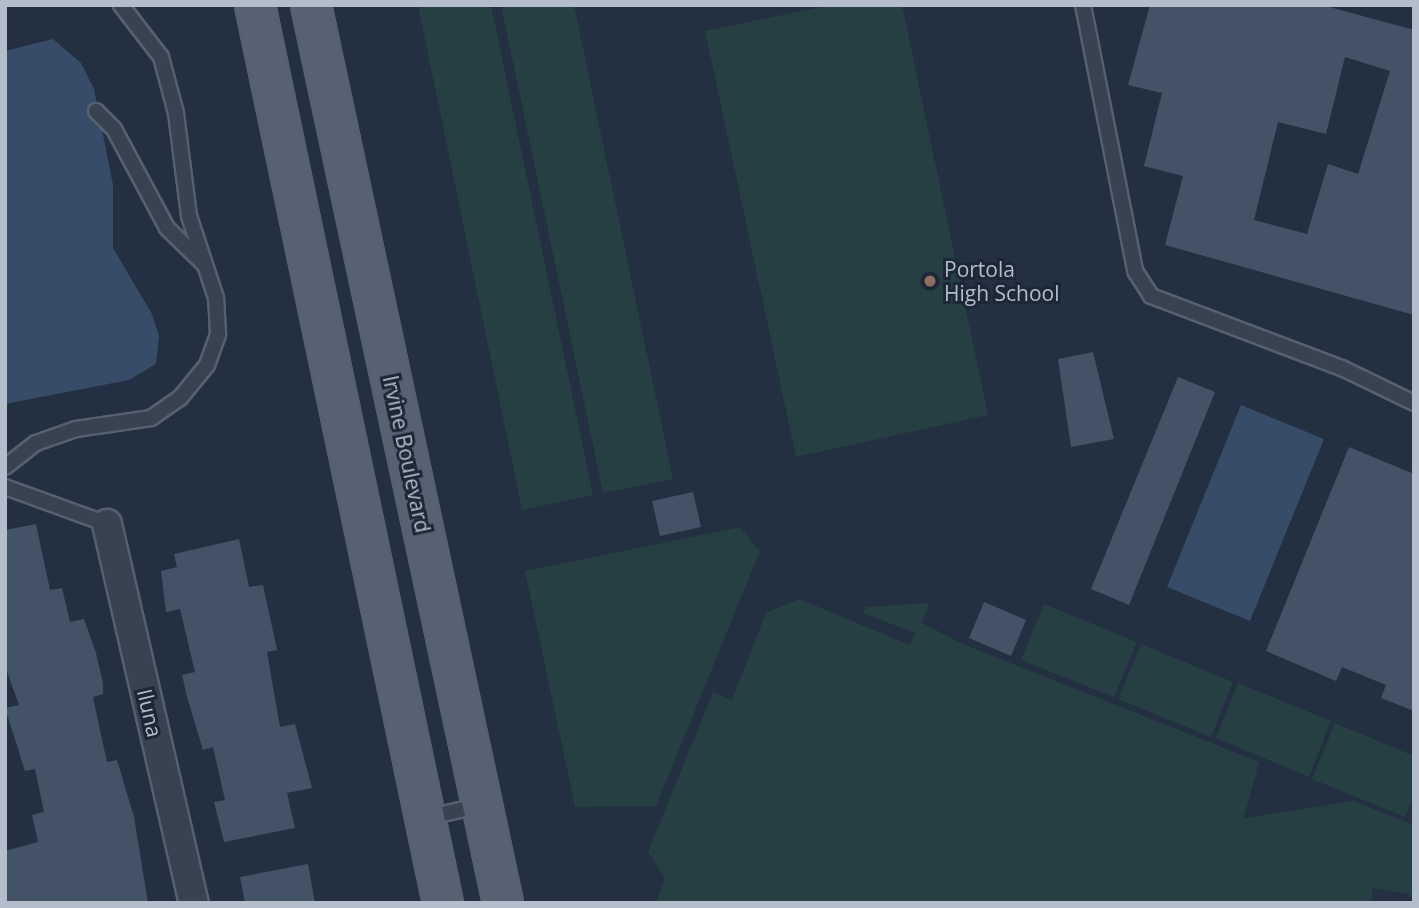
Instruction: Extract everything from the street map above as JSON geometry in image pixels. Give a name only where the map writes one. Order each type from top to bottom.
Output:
[{"type":"main road","points":[[255,5],[443,903]]},
{"type":"main road","name":"Irvine Boulevard","points":[[311,5],[503,903]]},
{"type":"street","name":"Iluna","points":[[107,524],[194,903]]},
{"type":"lane","points":[[5,467],[36,443],[150,418],[180,398],[207,365],[218,334],[206,266],[189,216],[176,113],[160,57],[121,5]]},
{"type":"lane","points":[[1083,5],[1135,271],[1151,296],[1342,368],[1414,403]]},
{"type":"lane","points":[[96,111],[114,129],[167,228],[206,266]]},
{"type":"lane","points":[[5,487],[107,524]]},
{"type":"lane","points":[[426,818],[482,805]]},
{"type":"green space","points":[[418,5],[491,5],[593,495],[522,510]]},
{"type":"green space","points":[[501,5],[574,5],[673,479],[603,493]]},
{"type":"green space","points":[[830,5],[902,5],[988,415],[796,457],[705,31]]},
{"type":"green space","points":[[740,527],[760,551],[656,806],[575,807],[525,571]]},
{"type":"green space","points":[[799,599],[910,645],[915,633],[863,613],[866,607],[929,603],[922,623],[965,645],[1259,762],[1244,818],[1353,801],[1414,825],[1414,903],[1409,894],[1373,888],[1371,903],[656,903],[665,878],[648,852],[713,692],[732,700],[766,613]]},
{"type":"green space","points":[[1044,604],[1137,642],[1114,697],[1021,660]]},
{"type":"green space","points":[[1141,644],[1233,682],[1211,737],[1118,699]]},
{"type":"green space","points":[[1238,683],[1331,721],[1309,777],[1216,738]]},
{"type":"green space","points":[[1335,723],[1414,756],[1414,796],[1405,817],[1312,779]]},
{"type":"water","points":[[53,39],[81,63],[94,89],[113,185],[113,248],[152,314],[159,336],[156,364],[129,380],[5,404],[5,51]]},
{"type":"water","points":[[1241,405],[1324,439],[1250,621],[1167,587]]},
{"type":"building","points":[[1150,5],[1322,5],[1414,30],[1414,315],[1165,245],[1183,176],[1144,166],[1162,93],[1128,85]],"holes":[[[1345,57],[1390,71],[1358,174],[1328,164],[1307,234],[1254,220],[1278,122],[1326,134]]]},
{"type":"building","points":[[1093,352],[1114,439],[1071,447],[1058,359]]},
{"type":"building","points":[[1178,377],[1215,392],[1129,605],[1091,589]]},
{"type":"building","points":[[1349,447],[1414,474],[1414,711],[1381,698],[1386,685],[1342,667],[1336,681],[1266,651]]},
{"type":"building","points":[[693,492],[701,527],[660,536],[652,501]]},
{"type":"building","points":[[36,524],[50,590],[62,588],[70,622],[84,619],[96,653],[103,694],[93,697],[107,762],[117,760],[134,817],[148,903],[5,903],[5,851],[38,842],[32,815],[44,812],[35,769],[25,771],[5,708],[19,705],[5,666],[5,530]]},
{"type":"building","points":[[239,539],[249,587],[263,585],[277,650],[267,652],[280,727],[295,724],[312,788],[287,793],[295,828],[224,842],[214,802],[225,800],[213,747],[203,750],[187,697],[182,675],[195,672],[180,609],[166,612],[161,571],[177,567],[174,554]]},
{"type":"building","points":[[984,602],[1026,620],[1011,656],[969,638]]},
{"type":"building","points":[[308,864],[315,903],[245,903],[240,877]]},
{"type":"place","name":"Portola High School","points":[[930,281]]}]
